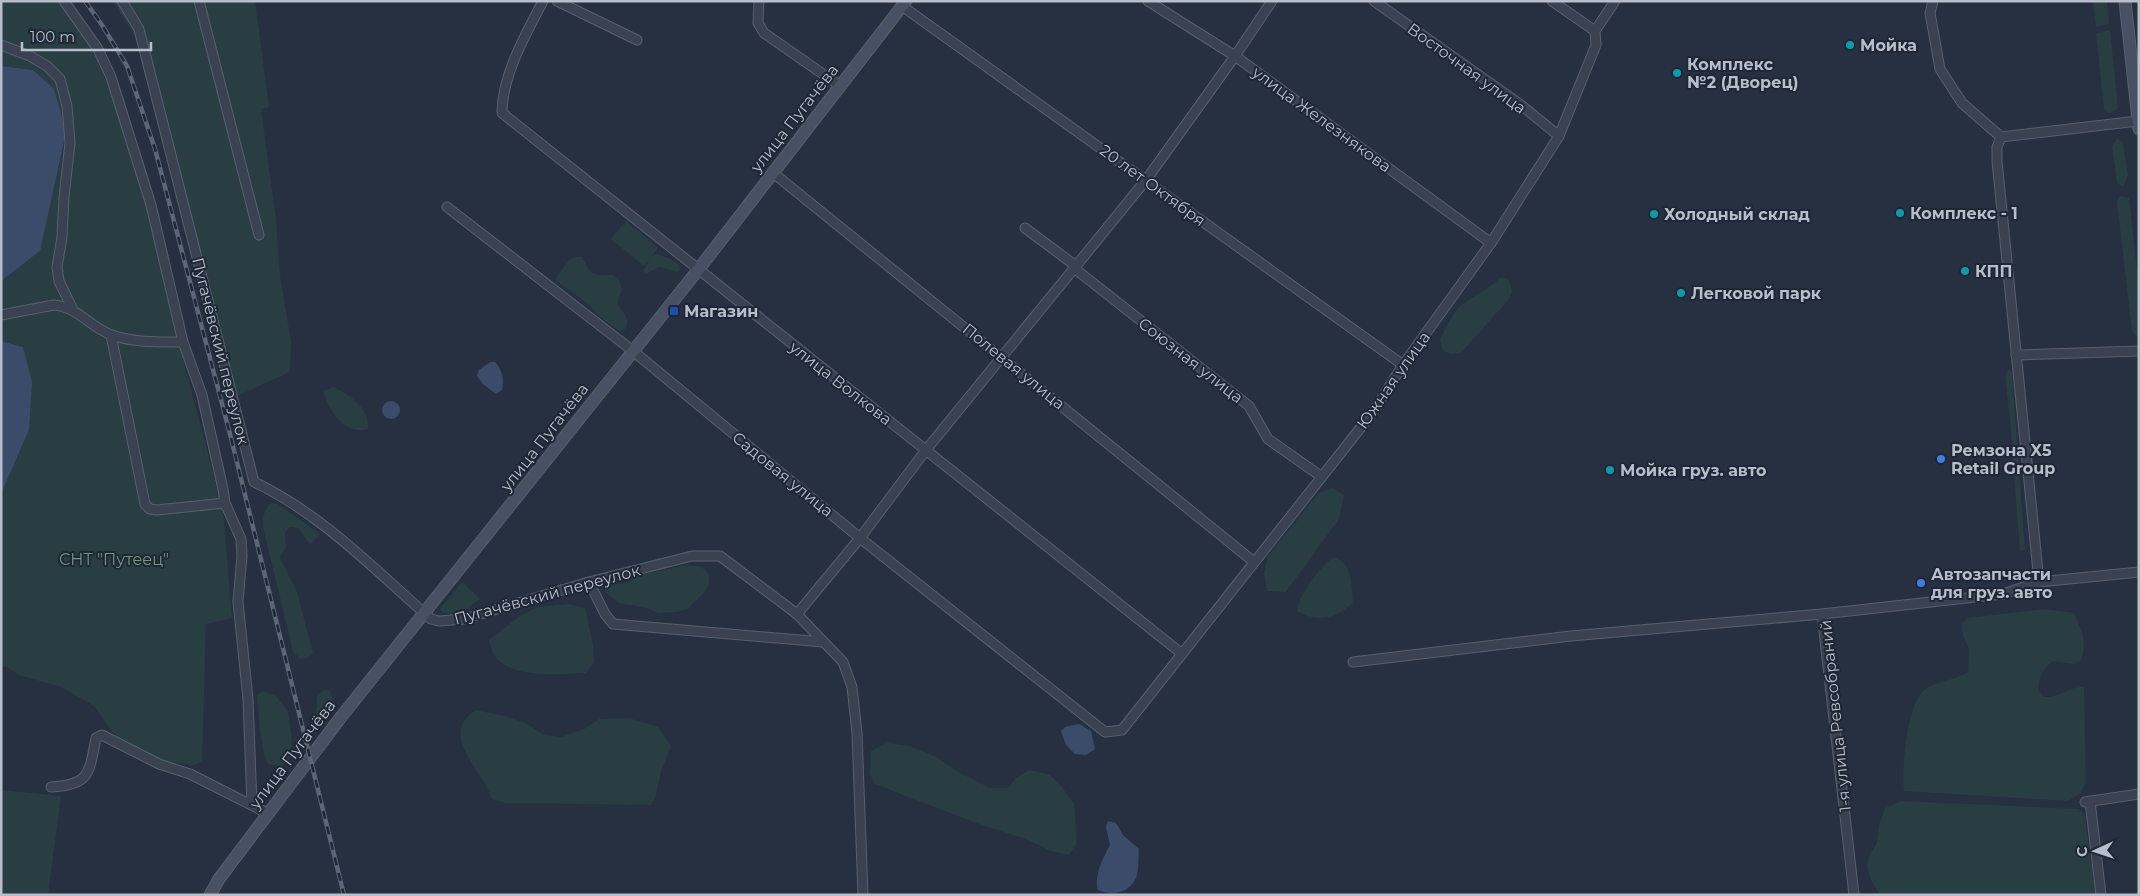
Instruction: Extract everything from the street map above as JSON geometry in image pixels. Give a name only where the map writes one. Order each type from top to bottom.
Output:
[{"type":"street","points":[[64,1],[98,49],[111,77],[154,215],[182,342],[202,395],[224,489],[225,504],[231,513],[241,539],[242,556],[238,602],[248,699],[252,806]]},
{"type":"street","name":"Пугачёвский переулок","points":[[122,1],[139,29],[254,482],[270,490],[333,532],[424,614],[431,619],[439,621],[464,618],[589,582],[692,556],[720,556],[796,614],[843,662],[852,687],[858,750],[863,895]]},
{"type":"street","points":[[199,1],[259,235]]},
{"type":"street","name":"улица Волкова","points":[[543,1],[510,73],[502,104],[502,113],[1181,653]]},
{"type":"street","points":[[557,1],[637,40]]},
{"type":"street","points":[[759,1],[758,24],[764,33],[840,86]]},
{"type":"street","name":"улица Железнякова","points":[[1148,1],[1235,56],[1492,243]]},
{"type":"street","points":[[796,614],[860,538],[926,450],[1146,180],[1272,1]]},
{"type":"street","name":"Восточная улица","points":[[1374,1],[1521,105],[1559,136]]},
{"type":"street","points":[[1552,1],[1595,31]]},
{"type":"street","name":"Южная улица","points":[[1122,730],[1373,412],[1403,365],[1492,243],[1559,136],[1596,45],[1595,31],[1615,1]]},
{"type":"street","points":[[1933,1],[1930,13],[1940,69],[1962,103],[2001,137],[2138,125],[2125,1]]},
{"type":"street","name":"улица Пугачёва","points":[[210,895],[219,879],[340,716],[424,614],[698,270],[904,4]]},
{"type":"street","name":"20 лет Октября","points":[[904,4],[1403,365]]},
{"type":"street","points":[[1,45],[30,56],[48,66],[60,79],[67,106],[70,142],[62,237],[57,267],[59,281],[73,310]]},
{"type":"street","points":[[2001,137],[1997,147],[1997,161],[2039,582]]},
{"type":"street","name":"Полевая улица","points":[[772,172],[1254,562]]},
{"type":"street","name":"Садовая улица","points":[[447,207],[633,351],[860,538],[1105,732],[1122,730]]},
{"type":"street","name":"Союзная улица","points":[[1025,228],[1249,406],[1268,439],[1322,477]]},
{"type":"street","points":[[1,316],[62,305],[111,335],[139,341],[182,342]]},
{"type":"street","points":[[111,335],[145,504],[150,509],[157,510],[225,504]]},
{"type":"street","points":[[2016,355],[2139,350]]},
{"type":"street","name":"1-я улица Ревсобраний","points":[[1854,895],[1822,614],[2003,594],[2039,582],[2139,572]]},
{"type":"street","points":[[589,582],[605,614],[613,624],[823,642]]},
{"type":"street","points":[[1353,662],[1571,636],[1822,614]]},
{"type":"street","points":[[51,787],[68,786],[86,775],[90,770],[96,738],[102,735],[159,764],[190,774],[267,813]]},
{"type":"street","points":[[2102,895],[2087,801],[2139,794]]},
{"type":"green space","name":"СНТ \"Путеец\"","points":[[1,1],[59,1],[95,52],[114,98],[159,250],[174,325],[223,511],[232,618],[206,624],[202,761],[194,765],[163,761],[117,738],[94,706],[61,687],[19,675],[5,666],[1,669],[1,494],[29,430],[23,347],[1,341],[1,281],[40,251],[33,70],[1,66]]},
{"type":"green space","points":[[113,1],[255,1],[269,107],[261,109],[276,219],[280,276],[291,341],[290,372],[228,400],[134,35]]},
{"type":"green space","points":[[2093,1],[2107,1],[2109,24],[2096,27]]},
{"type":"green space","points":[[2110,30],[2118,108],[2110,114],[2104,109],[2096,33]]},
{"type":"green space","points":[[2117,138],[2123,143],[2128,176],[2123,187],[2117,183],[2112,146]]},
{"type":"green space","points":[[2120,196],[2129,198],[2139,288],[2138,339],[2132,331],[2117,202]]},
{"type":"green space","points":[[626,221],[658,248],[652,256],[657,254],[671,259],[679,265],[680,270],[677,272],[659,267],[646,274],[643,271],[650,259],[644,266],[611,239]]},
{"type":"green space","points":[[575,257],[582,257],[590,272],[599,275],[613,275],[620,282],[622,290],[618,299],[618,305],[627,319],[625,329],[619,331],[604,320],[588,304],[555,280],[569,260]]},
{"type":"green space","points":[[1501,277],[1509,280],[1512,291],[1509,299],[1461,353],[1451,354],[1443,351],[1440,340],[1456,312],[1463,304]]},
{"type":"green space","points":[[2008,370],[2012,372],[2025,550],[2020,550],[2019,540],[2005,375]]},
{"type":"green space","points":[[334,387],[358,403],[366,415],[368,429],[352,429],[333,413],[323,391]]},
{"type":"green space","points":[[1333,488],[1344,495],[1339,519],[1286,592],[1267,591],[1264,573],[1268,556],[1319,493]]},
{"type":"green space","points":[[271,503],[278,504],[320,534],[310,544],[298,528],[290,527],[285,533],[286,546],[280,558],[297,592],[313,653],[307,658],[300,659],[293,651],[264,532],[263,516]]},
{"type":"green space","points":[[1334,557],[1340,560],[1348,570],[1353,602],[1341,612],[1327,617],[1312,617],[1297,611],[1311,581],[1328,561]]},
{"type":"green space","points":[[686,565],[702,567],[709,575],[709,586],[687,609],[658,613],[647,608],[619,603],[605,592],[606,585],[627,583],[634,576]]},
{"type":"green space","points":[[462,582],[480,599],[460,612],[443,613],[440,609]]},
{"type":"green space","points":[[568,604],[585,608],[593,644],[594,662],[586,673],[537,674],[524,672],[502,663],[492,652],[489,640],[520,616],[538,607]]},
{"type":"green space","points":[[2045,609],[2074,613],[2083,636],[2084,648],[2081,661],[2073,664],[2053,661],[2042,674],[2038,690],[2044,697],[2050,697],[2074,688],[2084,687],[2086,783],[2080,794],[2068,801],[1904,791],[1903,769],[1906,740],[1912,711],[1917,700],[1927,688],[1968,672],[1969,649],[1963,636],[1962,624],[1968,618]]},
{"type":"green space","points":[[324,690],[330,691],[333,700],[331,709],[320,717],[316,716],[317,696]]},
{"type":"green space","points":[[263,691],[276,696],[288,712],[292,739],[290,757],[282,767],[268,764],[264,753],[257,695]]},
{"type":"green space","points":[[476,710],[526,723],[544,735],[561,737],[584,729],[599,719],[629,718],[658,727],[671,746],[661,771],[656,795],[651,805],[506,803],[492,799],[462,743],[462,726],[467,717]]},
{"type":"green space","points":[[887,743],[910,746],[936,757],[962,774],[990,788],[1008,788],[1016,778],[1030,770],[1050,775],[1062,787],[1074,804],[1077,843],[1069,855],[1051,851],[1026,839],[976,823],[875,784],[870,774],[871,751]]},
{"type":"green space","points":[[1,790],[61,796],[48,895],[1,895]]},
{"type":"green space","points":[[1901,801],[2078,809],[2084,813],[2096,895],[1880,895],[1871,880],[1867,867],[1869,855],[1877,843],[1879,825],[1885,808]]},
{"type":"water","points":[[1,66],[33,70],[54,89],[66,132],[40,251],[1,281]]},
{"type":"water","points":[[1,341],[23,347],[32,382],[29,430],[1,494]]},
{"type":"water","points":[[490,362],[495,362],[502,375],[502,390],[496,394],[483,384],[477,376],[479,370]]},
{"type":"water","points":[[387,401],[395,401],[400,406],[398,417],[387,419],[382,414],[382,406]]},
{"type":"water","points":[[1079,724],[1091,731],[1095,749],[1086,755],[1075,754],[1066,745],[1061,731],[1065,727]]},
{"type":"water","points":[[1108,821],[1116,823],[1123,835],[1139,849],[1136,878],[1125,890],[1114,893],[1098,890],[1097,884],[1100,867],[1110,845],[1106,827]]},
{"type":"railway","points":[[85,1],[127,66],[155,149],[231,438],[344,895]]},
{"type":"place","name":"Мойка","points":[[1850,45]]},
{"type":"place","name":"Комплекс №2 (Дворец)","points":[[1677,73]]},
{"type":"place","name":"Комплекс - 1","points":[[1900,213]]},
{"type":"place","name":"Холодный склад","points":[[1654,214]]},
{"type":"place","name":"КПП","points":[[1965,271]]},
{"type":"place","name":"Легковой парк","points":[[1681,293]]},
{"type":"place","name":"Магазин","points":[[674,311]]},
{"type":"place","name":"Ремзона X5 Retail Group","points":[[1941,459]]},
{"type":"place","name":"Мойка груз. авто","points":[[1610,470]]},
{"type":"place","name":"Автозапчасти для груз. авто","points":[[1921,583]]}]
